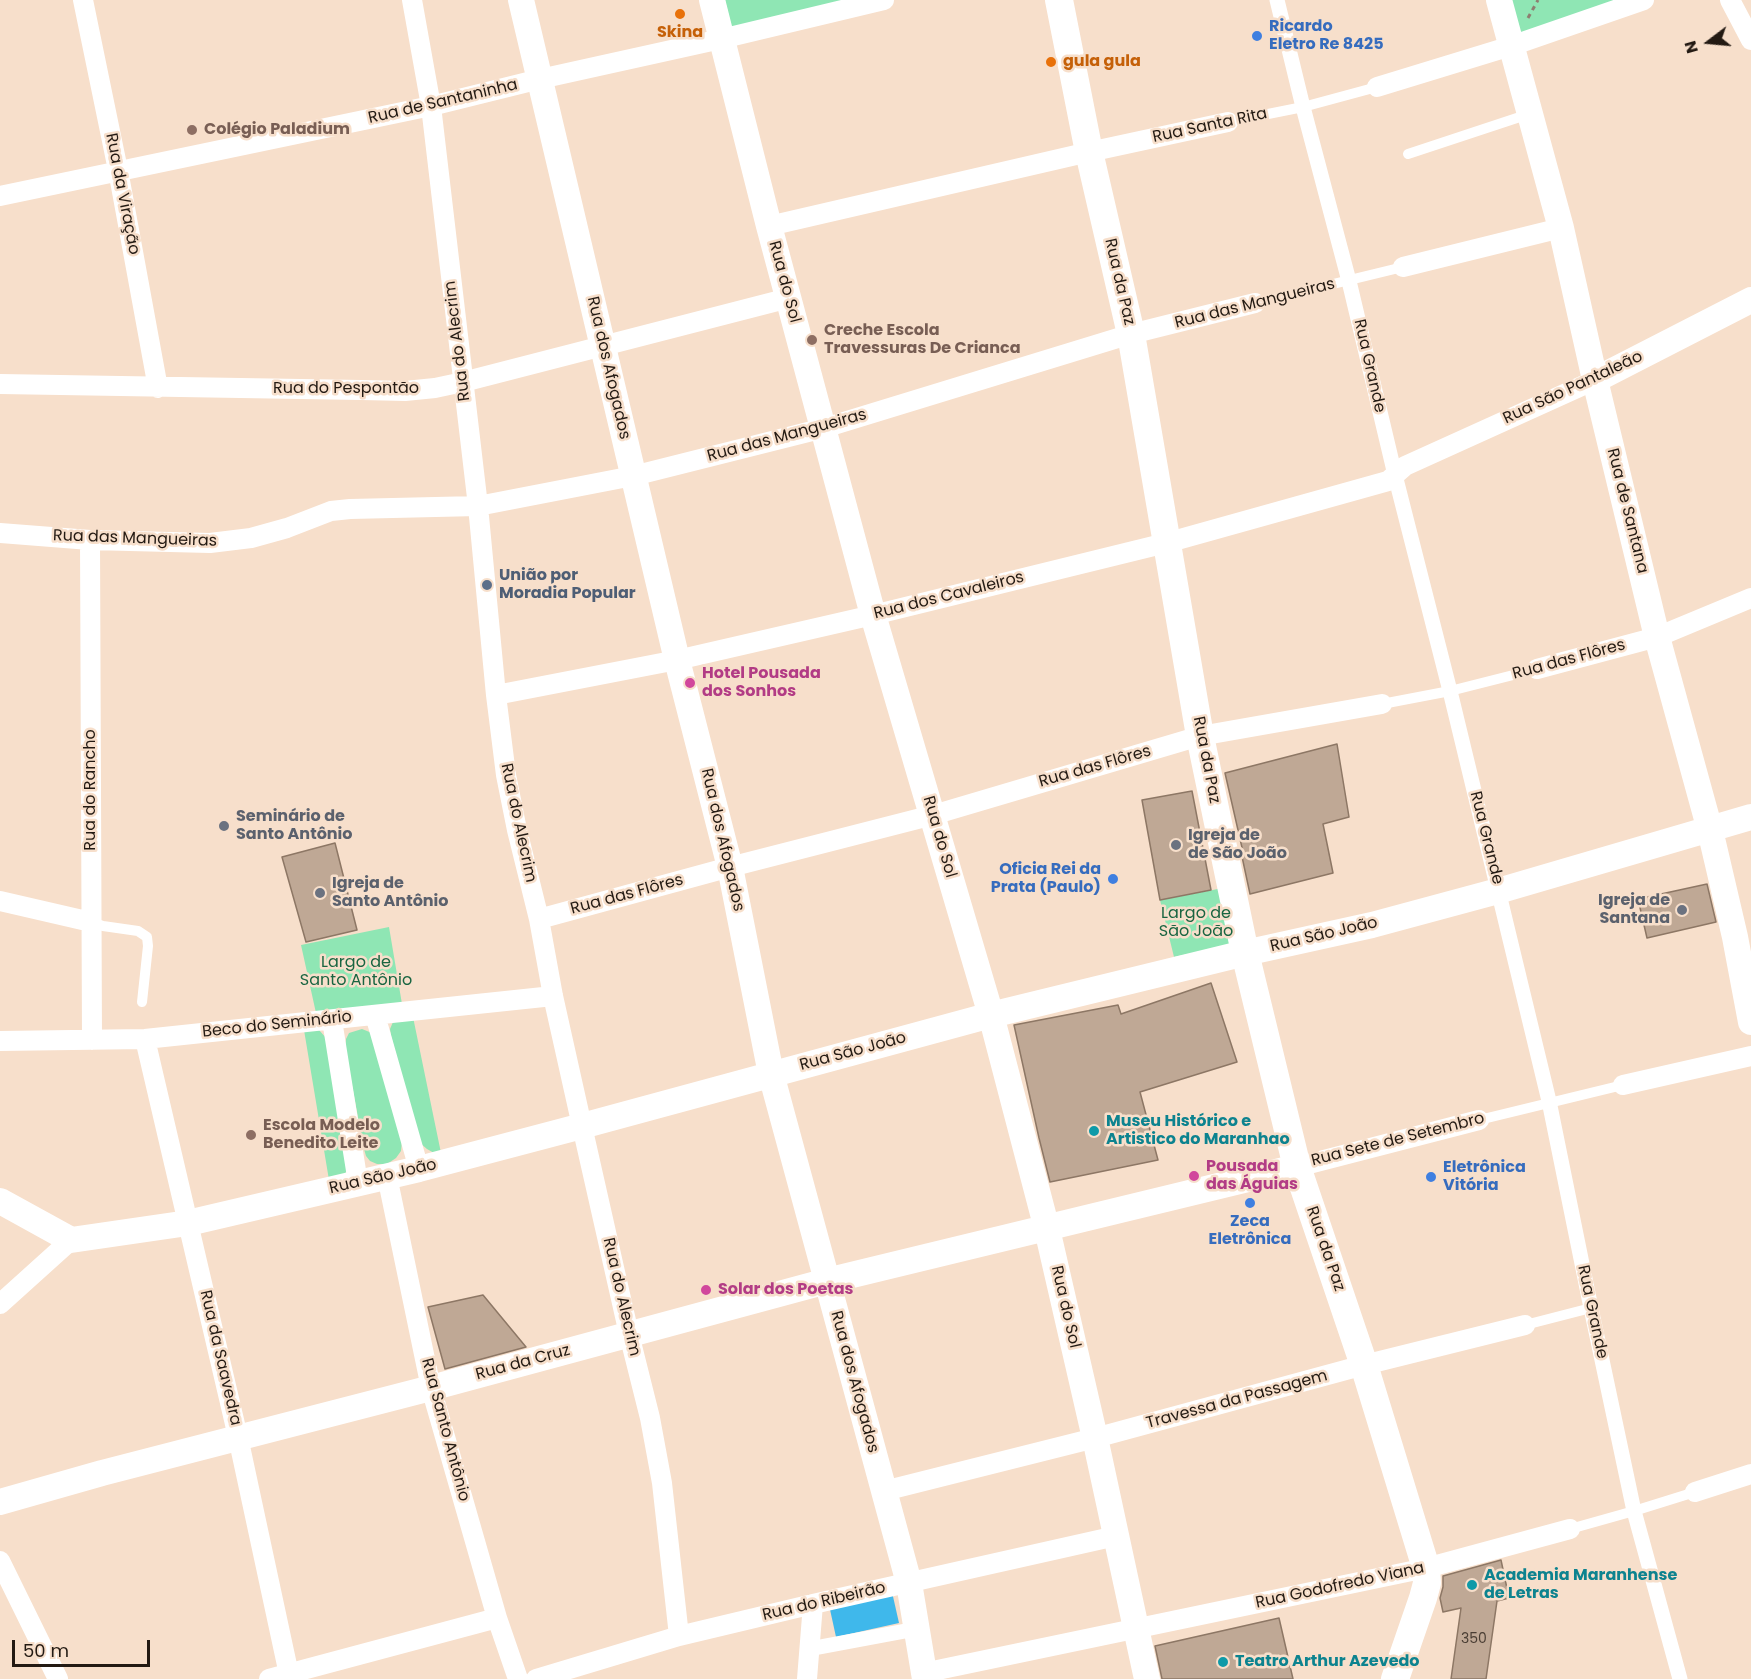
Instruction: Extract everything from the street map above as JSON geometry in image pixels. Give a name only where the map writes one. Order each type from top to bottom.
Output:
[{"type":"main road","name":"Rua da Paz","points":[[1059,0],[1089,152],[1131,334],[1200,736],[1245,953],[1297,1167],[1364,1365],[1426,1568],[1427,1583],[1424,1598],[1395,1679]]},
{"type":"street","name":"Rua da Viração","points":[[83,0],[118,170],[158,388]]},
{"type":"street","name":"Rua do Alecrim","points":[[412,0],[430,106],[478,506],[506,775],[582,1126],[650,1418],[662,1483],[679,1636]]},
{"type":"street","name":"Rua dos Afogados","points":[[521,0],[633,476],[730,867],[771,1074],[909,1583],[924,1676]]},
{"type":"street","name":"Rua do Sol","points":[[712,0],[769,226],[873,615],[991,1015],[1047,1229],[1147,1679]]},
{"type":"street","name":"Rua de Santaninha","points":[[0,196],[430,106],[884,0]]},
{"type":"street","name":"Rua Grande","points":[[1277,0],[1349,281],[1549,1101],[1634,1511],[1680,1679]]},
{"type":"street","name":"Rua de Santana","points":[[1499,0],[1561,228],[1657,638],[1710,830],[1735,937],[1751,1022]]},
{"type":"street","name":"Rua Santa Rita","points":[[1377,87],[1511,46],[1644,0]]},
{"type":"street","points":[[1730,0],[1751,40]]},
{"type":"street","name":"Rua Santa Rita","points":[[769,226],[1228,122]]},
{"type":"street","name":"Rua das Mangueiras","points":[[1403,267],[1561,228]]},
{"type":"street","name":"Rua do Pespontão","points":[[0,384],[405,391],[435,388],[789,298]]},
{"type":"street","name":"Rua São Pantaleão","points":[[1395,475],[1405,466],[1595,380],[1751,300]]},
{"type":"street","name":"Rua das Mangueiras","points":[[0,533],[90,540],[210,543],[250,538],[286,528],[331,511],[478,506],[633,476],[824,428],[1131,334],[1255,303]]},
{"type":"street","name":"Rua dos Cavaleiros","points":[[496,695],[678,660],[873,615],[1166,543],[1388,481],[1395,475]]},
{"type":"street","name":"Rua do Rancho","points":[[90,540],[92,1040]]},
{"type":"street","name":"Rua das Flôres","points":[[1537,669],[1657,638],[1751,598]]},
{"type":"street","name":"Rua das Flôres","points":[[539,919],[933,815],[1200,736],[1382,704]]},
{"type":"street","name":"Rua São João","points":[[71,1240],[188,1223],[419,1169],[991,1015],[1245,953],[1372,925],[1498,891],[1751,817]]},
{"type":"street","points":[[0,901],[91,922]]},
{"type":"street","name":"Beco do Seminário","points":[[0,1041],[145,1039],[554,996]]},
{"type":"street","points":[[375,1015],[419,1169]]},
{"type":"street","points":[[332,1020],[358,1183]]},
{"type":"street","name":"Rua da Saavedra","points":[[145,1039],[238,1437],[290,1676]]},
{"type":"street","name":"Rua Sete de Setembro","points":[[1623,1085],[1751,1056]]},
{"type":"street","name":"Rua Sete de Setembro","points":[[1047,1229],[1479,1120]]},
{"type":"street","name":"Rua Santo Antônio","points":[[387,1176],[431,1388],[497,1618],[518,1679]]},
{"type":"street","points":[[0,1201],[71,1240],[0,1304]]},
{"type":"street","name":"Rua da Cruz","points":[[0,1502],[827,1281],[1047,1229]]},
{"type":"street","name":"Travessa da Passagem","points":[[884,1491],[1525,1325]]},
{"type":"street","name":"Rua Godofredo Viana","points":[[1695,1492],[1751,1474]]},
{"type":"street","name":"Rua Godofredo Viana","points":[[924,1676],[1426,1568],[1570,1529]]},
{"type":"street","name":"Rua do Ribeirão","points":[[536,1679],[679,1636],[1116,1536]]},
{"type":"street","points":[[0,1561],[58,1679]]},
{"type":"street","points":[[807,1679],[813,1604]]},
{"type":"street","points":[[269,1679],[290,1676],[497,1618]]},
{"type":"street","points":[[809,1649],[916,1629]]},
{"type":"lane","name":"Rua Santa Rita","points":[[1228,122],[1303,107],[1377,87]]},
{"type":"lane","points":[[1408,154],[1530,114]]},
{"type":"lane","name":"Rua das Mangueiras","points":[[1255,303],[1403,267]]},
{"type":"lane","name":"Rua das Flôres","points":[[1382,704],[1450,691],[1537,669]]},
{"type":"lane","points":[[91,922],[138,931],[147,937],[142,1002]]},
{"type":"lane","name":"Rua Sete de Setembro","points":[[1479,1120],[1549,1101],[1623,1085]]},
{"type":"lane","name":"Travessa da Passagem","points":[[1525,1325],[1591,1308]]},
{"type":"lane","name":"Rua Godofredo Viana","points":[[1570,1529],[1695,1492]]},
{"type":"path","points":[[1525,23],[1538,0]]},
{"type":"green space","points":[[725,0],[854,0],[732,29]]},
{"type":"green space","points":[[1509,0],[1617,0],[1518,35]]},
{"type":"green space","name":"Largo de São João","points":[[1218,889],[1231,945],[1174,957],[1160,900]]},
{"type":"green space","name":"Largo de Santo Antônio","points":[[389,927],[402,1004],[316,1013],[301,945]]},
{"type":"green space","points":[[413,1017],[441,1153],[434,1153],[420,1143],[391,1036],[390,1029],[393,1022]]},
{"type":"green space","points":[[362,1029],[372,1033],[402,1141],[401,1151],[387,1164],[377,1164],[366,1156],[345,1048],[349,1033]]},
{"type":"green space","points":[[304,1030],[319,1030],[327,1039],[348,1165],[345,1175],[329,1180]]},
{"type":"water","points":[[892,1592],[899,1623],[836,1637],[829,1605]]},
{"type":"building","points":[[1337,744],[1349,817],[1323,824],[1333,873],[1250,894],[1225,773]]},
{"type":"building","name":"Igreja de de São João","points":[[1192,791],[1211,890],[1160,900],[1142,800]]},
{"type":"building","name":"Igreja de Santo Antônio","points":[[335,843],[357,930],[306,942],[282,857]]},
{"type":"building","name":"Igreja de Santana","points":[[1707,884],[1716,922],[1647,938],[1638,899]]},
{"type":"building","points":[[1211,983],[1237,1062],[1140,1092],[1158,1160],[1050,1182],[1014,1025],[1118,1005],[1121,1014]]},
{"type":"building","points":[[483,1295],[526,1347],[445,1369],[428,1307]]},
{"type":"building","points":[[1501,1560],[1509,1598],[1497,1601],[1486,1679],[1451,1679],[1461,1608],[1443,1612],[1440,1598],[1443,1576]]},
{"type":"building","name":"Teatro Arthur Azevedo","points":[[1279,1618],[1293,1679],[1162,1679],[1155,1646]]},
{"type":"place","name":"Skina","points":[[680,14]]},
{"type":"place","name":"Ricardo Eletro Re 8425","points":[[1257,36]]},
{"type":"place","name":"gula gula","points":[[1051,62]]},
{"type":"place","name":"Colégio Paladium","points":[[192,130]]},
{"type":"place","name":"Creche Escola Travessuras De Crianca","points":[[812,340]]},
{"type":"place","name":"União por Moradia Popular","points":[[487,585]]},
{"type":"place","name":"Hotel Pousada dos Sonhos","points":[[690,683]]},
{"type":"place","name":"Seminário de Santo Antônio","points":[[224,826]]},
{"type":"place","name":"Igreja de de São João","points":[[1176,845]]},
{"type":"place","name":"Oficia Rei da Prata (Paulo)","points":[[1113,879]]},
{"type":"place","name":"Igreja de Santo Antônio","points":[[320,893]]},
{"type":"place","name":"Igreja de Santana","points":[[1682,910]]},
{"type":"place","name":"Museu Histórico e Artistico do Maranhao","points":[[1094,1131]]},
{"type":"place","name":"Escola Modelo Benedito Leite","points":[[251,1135]]},
{"type":"place","name":"Pousada das Águias","points":[[1194,1176]]},
{"type":"place","name":"Eletrônica Vitória","points":[[1431,1177]]},
{"type":"place","name":"Zeca Eletrônica","points":[[1250,1203]]},
{"type":"place","name":"Solar dos Poetas","points":[[706,1290]]},
{"type":"place","name":"Academia Maranhense de Letras","points":[[1472,1585]]},
{"type":"place","name":"Teatro Arthur Azevedo","points":[[1223,1662]]}]
